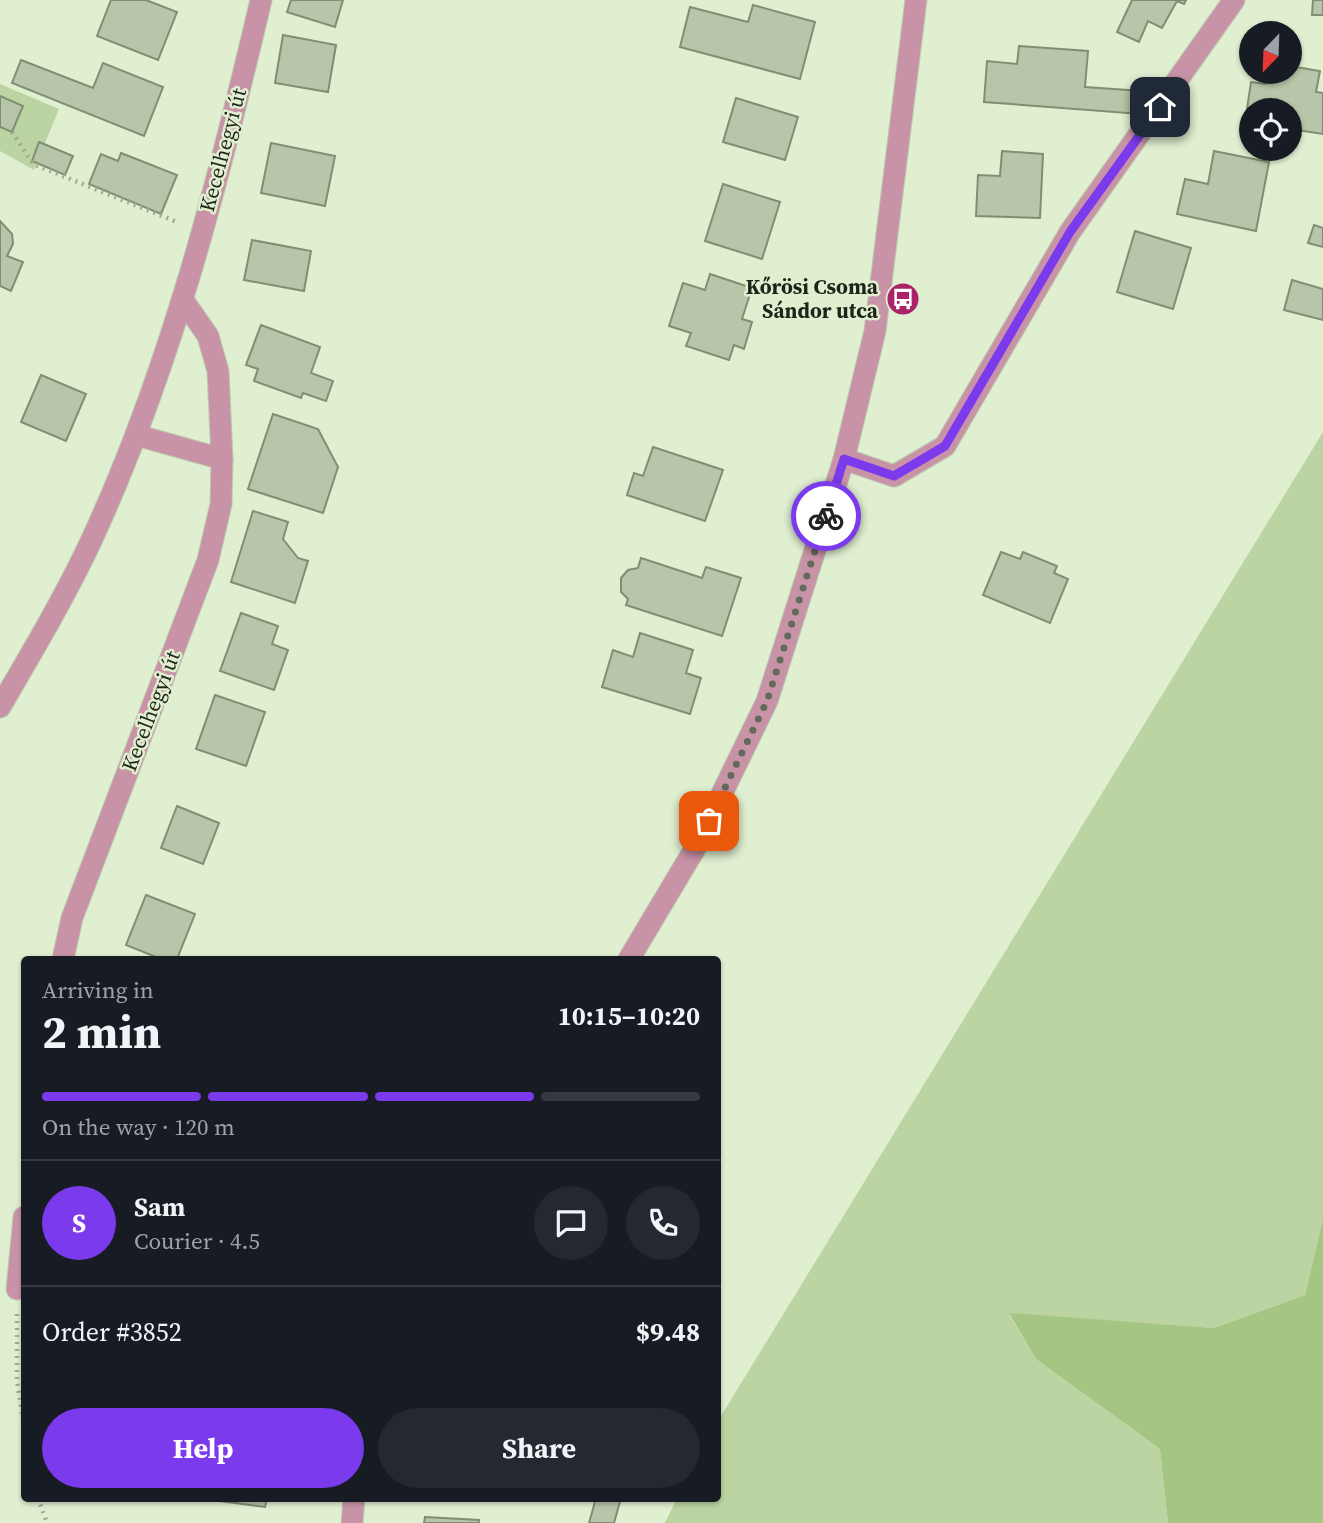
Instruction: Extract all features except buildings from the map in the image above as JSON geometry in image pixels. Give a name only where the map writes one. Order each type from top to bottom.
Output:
[{"type":"street","name":"Kecelhegyi út","points":[[0,707],[91,541],[136,435],[183,300],[234,116],[261,0]]},
{"type":"street","points":[[631,956],[697,845],[767,701],[844,459],[875,331],[916,0]]},
{"type":"street","points":[[844,459],[894,476],[945,446],[1070,232],[1234,0]]},
{"type":"street","name":"Kecelhegyi út","points":[[64,956],[72,918],[208,560],[220,504],[222,459],[218,371],[208,336],[183,300]]},
{"type":"street","points":[[136,435],[222,459]]},
{"type":"street","points":[[17,1289],[21,1248]]},
{"type":"street","points":[[352,1523],[354,1502]]},
{"type":"path","points":[[12,132],[33,164],[201,232]]},
{"type":"path","points":[[17,1289],[17,1381],[21,1407]]},
{"type":"path","points":[[39,1502],[47,1523]]},
{"type":"green space","points":[[0,84],[59,109],[34,170],[0,151]]},
{"type":"green space","points":[[1323,432],[1323,1219],[1305,1295],[1214,1328],[1009,1314],[1036,1359],[1160,1449],[1168,1523],[665,1523],[675,1502],[721,1502],[721,1416]]},
{"type":"green space","points":[[1323,1219],[1323,1523],[1168,1523],[1160,1449],[1036,1359],[1009,1313],[1214,1328],[1305,1295]]},
{"type":"way so far","points":[[709,821],[767,701],[826,516]]},
{"type":"place","name":"Kőrösi Csoma Sándor utca","points":[[903,299]]},
{"type":"route","points":[[826,516],[844,459],[894,476],[945,446],[1070,232],[1160,107]]}]
